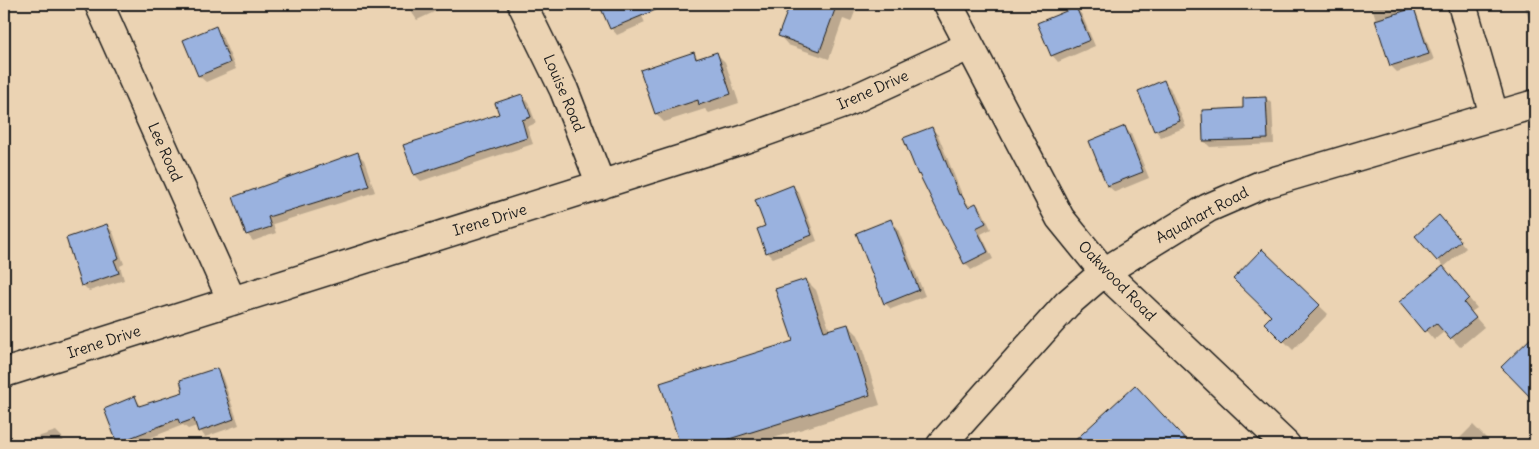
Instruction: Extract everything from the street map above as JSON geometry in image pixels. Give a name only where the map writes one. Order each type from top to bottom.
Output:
[{"type":"street","name":"Lee Road","points":[[99,4],[232,301]]},
{"type":"street","name":"Louise Road","points":[[522,4],[564,90],[601,186]]},
{"type":"street","name":"Oakwood Road","points":[[948,4],[1060,218],[1104,272],[1286,445]]},
{"type":"street","points":[[1462,4],[1494,115]]},
{"type":"street","name":"Irene Drive","points":[[4,373],[745,139],[844,104],[969,46]]},
{"type":"street","name":"Aquahart Road","points":[[941,445],[1067,304],[1104,272],[1208,208],[1261,185],[1535,104]]},
{"type":"building","points":[[599,4],[670,4],[610,29]]},
{"type":"building","points":[[790,4],[837,4],[820,51],[778,36]]},
{"type":"building","points":[[1076,7],[1090,40],[1051,56],[1037,23]]},
{"type":"building","points":[[1414,8],[1429,54],[1390,66],[1375,20]]},
{"type":"building","points":[[216,26],[230,63],[198,76],[183,40]]},
{"type":"building","points":[[694,52],[696,59],[717,52],[731,94],[699,105],[698,100],[655,114],[640,70]]},
{"type":"building","points":[[1164,80],[1180,121],[1154,131],[1138,91]]},
{"type":"building","points":[[522,94],[531,117],[522,120],[527,138],[414,175],[403,145],[499,114],[495,103]]},
{"type":"building","points":[[1266,97],[1268,139],[1203,141],[1202,110],[1243,108],[1243,98]]},
{"type":"building","points":[[1125,126],[1143,172],[1107,186],[1089,141]]},
{"type":"building","points":[[932,127],[959,195],[961,194],[968,207],[976,203],[986,223],[976,228],[988,252],[964,264],[918,175],[903,138]]},
{"type":"building","points":[[358,152],[369,186],[268,217],[271,227],[246,235],[233,197]]},
{"type":"building","points":[[793,185],[812,235],[766,253],[757,229],[765,226],[755,200]]},
{"type":"building","points":[[1439,215],[1461,241],[1437,261],[1415,236]]},
{"type":"building","points":[[891,219],[919,290],[884,304],[856,233]]},
{"type":"building","points":[[107,224],[119,258],[114,260],[119,273],[81,286],[66,238]]},
{"type":"building","points":[[1262,249],[1320,305],[1283,342],[1264,323],[1271,316],[1233,279]]},
{"type":"building","points":[[1443,266],[1469,298],[1464,303],[1476,318],[1450,339],[1436,323],[1424,332],[1399,302]]},
{"type":"building","points":[[806,279],[824,331],[848,324],[870,395],[710,445],[680,445],[660,383],[793,341],[775,289]]},
{"type":"building","points":[[1535,334],[1535,402],[1501,367]]},
{"type":"building","points":[[217,368],[234,419],[198,432],[194,419],[180,424],[178,419],[117,443],[104,409],[135,396],[139,406],[183,392],[180,380]]},
{"type":"building","points":[[1135,385],[1191,445],[1070,445]]}]
